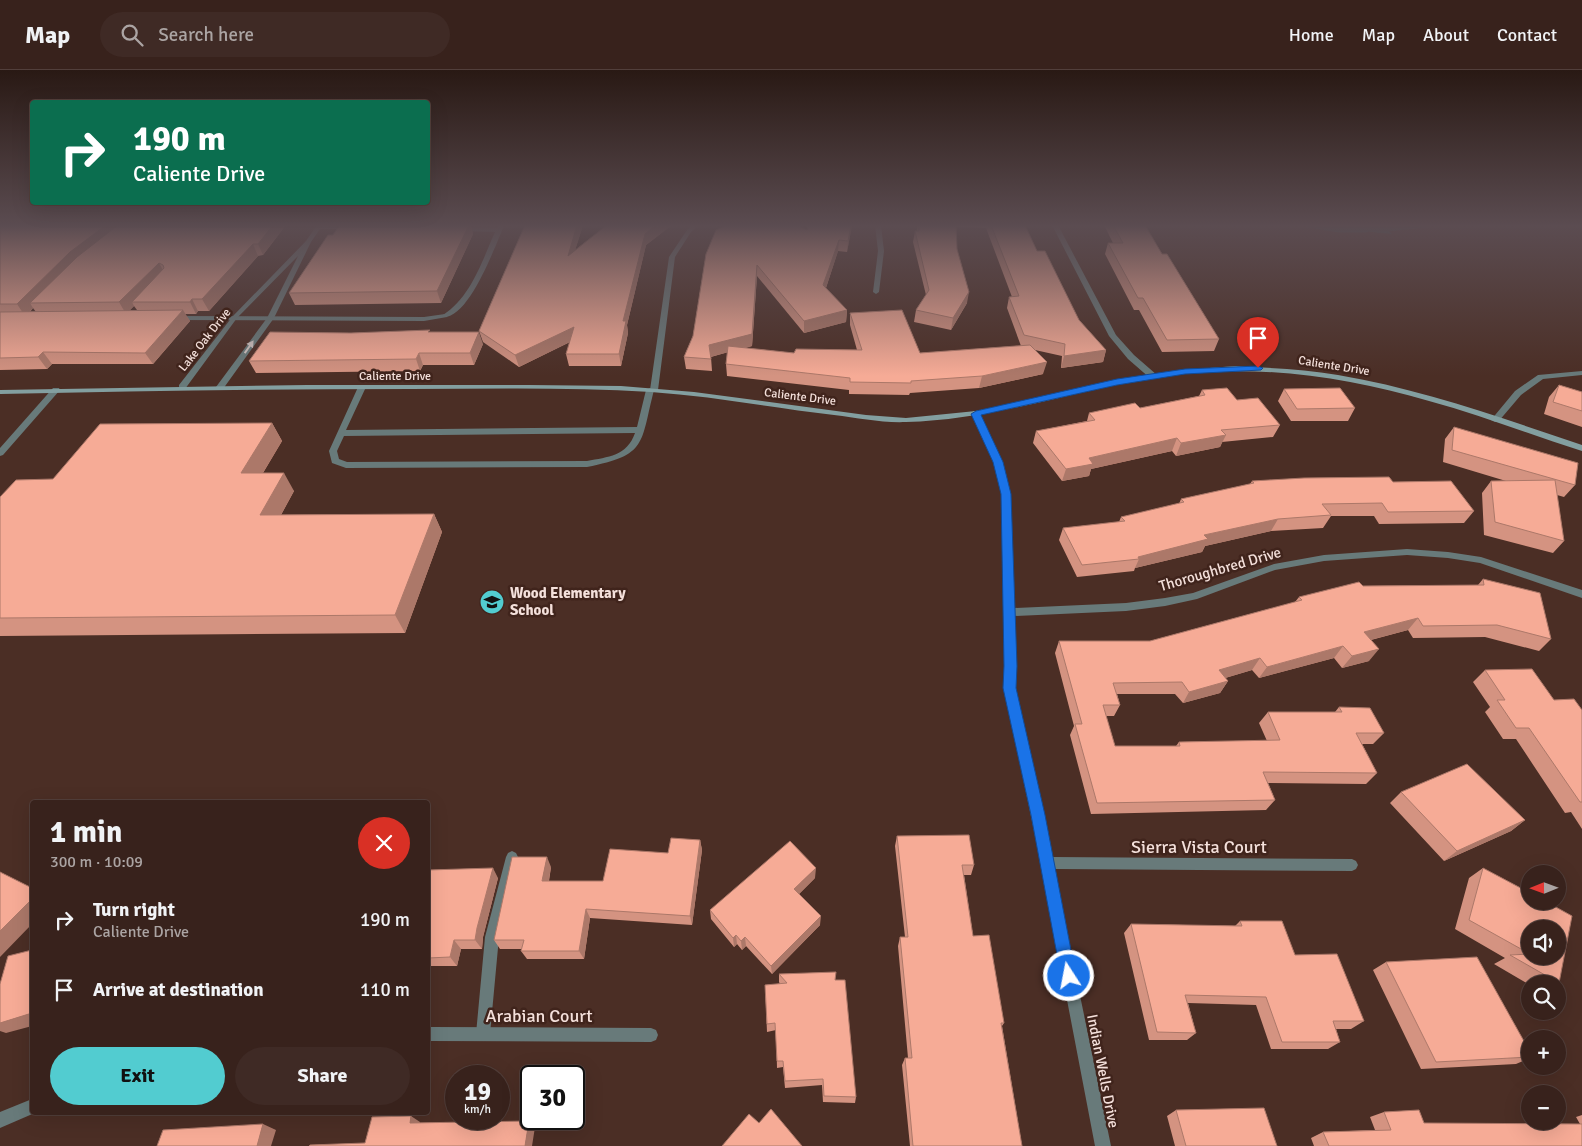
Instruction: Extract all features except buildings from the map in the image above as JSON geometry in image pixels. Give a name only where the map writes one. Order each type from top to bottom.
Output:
[{"type":"street","name":"Lake Oak Drive","points":[[182,387],[235,317],[276,275]]},
{"type":"street","name":"Lake Oak Drive","points":[[220,387],[270,318],[291,275]]},
{"type":"street","points":[[167,318],[424,319],[445,316],[457,309],[479,275]]},
{"type":"street","points":[[362,387],[333,451],[336,461],[346,465],[587,464],[621,455],[632,447],[652,390],[669,275]]},
{"type":"street","points":[[876,292],[878,275]]},
{"type":"street","points":[[1081,275],[1112,336],[1131,357],[1154,376]]},
{"type":"street","name":"Caliente Drive","points":[[0,392],[182,387],[552,387],[652,390],[902,420],[949,418],[976,414],[1117,382],[1154,376],[1244,368],[1334,376],[1428,397],[1582,448]]},
{"type":"street","points":[[1496,420],[1518,393],[1541,377],[1582,373]]},
{"type":"street","points":[[1,452],[56,390]]},
{"type":"street","name":"Indian Wells Drive","points":[[976,414],[998,462],[1006,494],[1009,688],[1038,815],[1103,1146]]},
{"type":"street","points":[[342,433],[639,430]]},
{"type":"street","name":"Thoroughbred Drive","points":[[1009,612],[1126,607],[1166,602],[1194,596],[1274,567],[1324,558],[1407,552],[1481,560],[1582,594]]},
{"type":"street","points":[[483,1034],[492,937],[512,857]]},
{"type":"street","name":"Sierra Vista Court","points":[[1046,863],[1352,865]]},
{"type":"street","name":"Arabian Court","points":[[430,1034],[651,1035]]},
{"type":"street","points":[[0,1120],[30,1108]]},
{"type":"place","name":"Wood Elementary School","points":[[492,602]]},
{"type":"route","points":[[1069,976],[1038,815],[1009,688],[1006,494],[998,462],[976,414],[1117,382],[1185,372],[1258,368]]}]
